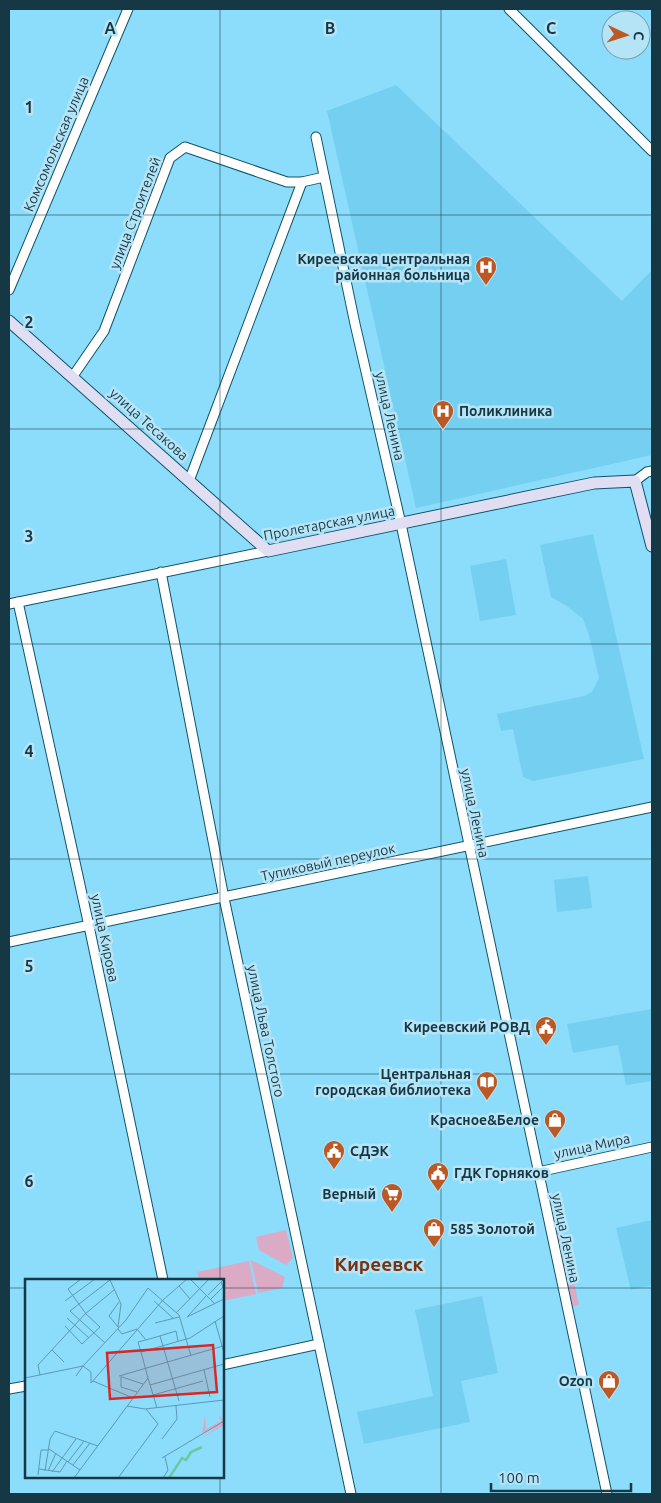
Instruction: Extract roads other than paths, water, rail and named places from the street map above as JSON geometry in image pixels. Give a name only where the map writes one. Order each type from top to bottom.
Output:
[{"type":"main road","name":"улица Тесакова","points":[[9,321],[268,551]]},
{"type":"main road","name":"Пролетарская улица","points":[[268,551],[594,483],[635,481]]},
{"type":"main road","points":[[635,481],[652,546]]},
{"type":"street","name":"Комсомольская улица","points":[[9,290],[128,9]]},
{"type":"street","points":[[509,9],[652,151]]},
{"type":"street","name":"улица Ленина","points":[[316,137],[401,524],[607,1494]]},
{"type":"street","name":"улица Строителей","points":[[73,376],[104,331],[170,158],[184,147],[287,182],[302,182],[324,177]]},
{"type":"street","points":[[189,481],[302,182]]},
{"type":"street","name":"Пролетарская улица","points":[[635,481],[652,471]]},
{"type":"street","name":"Пролетарская улица","points":[[13,603],[268,551]]},
{"type":"street","name":"улица Льва Толстого","points":[[162,572],[224,898],[351,1494]]},
{"type":"street","name":"улица Кирова","points":[[13,603],[88,926],[163,1279]]},
{"type":"street","name":"Тупиковый переулок","points":[[9,942],[652,807]]},
{"type":"street","name":"улица Мира","points":[[538,1172],[652,1147]]},
{"type":"street","points":[[224,1365],[319,1344]]},
{"type":"street","points":[[9,1389],[25,1386]]},
{"type":"place","name":"Киреевская центральная районная больница","points":[[486,286]]},
{"type":"place","name":"Поликлиника","points":[[443,430]]},
{"type":"place","name":"Киреевский РОВД","points":[[546,1046]]},
{"type":"place","name":"Центральная городская библиотека","points":[[487,1101]]},
{"type":"place","name":"Красное&Белое","points":[[555,1139]]},
{"type":"place","name":"СДЭК","points":[[334,1170]]},
{"type":"place","name":"ГДК Горняков","points":[[438,1192]]},
{"type":"place","name":"Верный","points":[[392,1213]]},
{"type":"place","name":"585 Золотой","points":[[434,1248]]},
{"type":"place","name":"Ozon","points":[[609,1400]]},
{"type":"district","name":"Киреевск","points":[[379,1264]]}]
